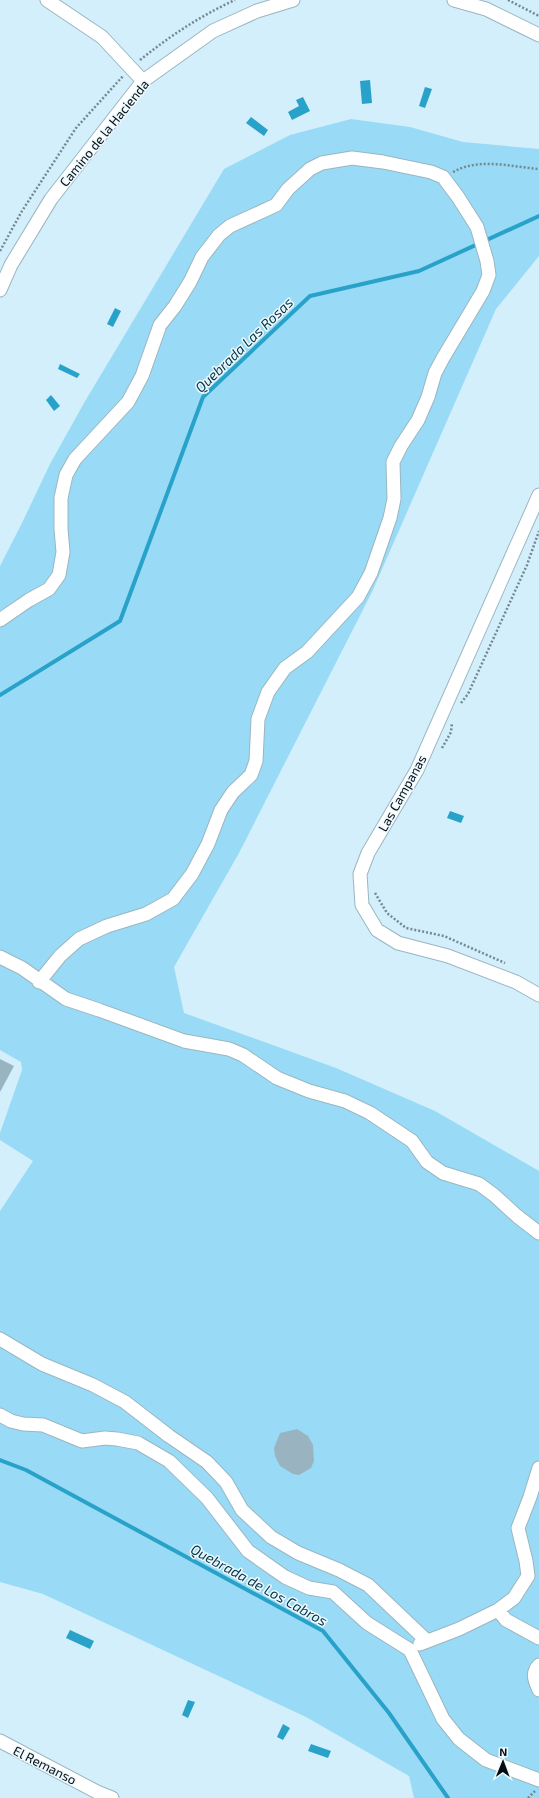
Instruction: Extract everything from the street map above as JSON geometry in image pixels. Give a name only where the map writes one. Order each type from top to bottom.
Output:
[{"type":"street","points":[[47,0],[102,37],[143,81]]},
{"type":"street","name":"Camino de la Hacienda","points":[[0,290],[11,265],[51,199],[143,81],[213,31],[257,11],[294,0]]},
{"type":"street","points":[[454,0],[488,5],[539,35]]},
{"type":"street","points":[[0,620],[29,600],[49,589],[59,575],[63,552],[61,498],[66,475],[75,459],[128,402],[142,376],[160,325],[175,306],[190,282],[202,257],[219,235],[230,226],[276,205],[288,189],[310,169],[322,163],[352,158],[383,162],[431,172],[443,177],[458,197],[477,228],[487,261],[489,275],[483,291],[442,358],[435,373],[428,397],[420,414],[393,462],[394,499],[390,518],[371,574],[358,597],[307,652],[285,668],[268,692],[258,719],[256,760],[251,775],[233,792],[221,810],[208,844],[192,874],[173,899],[146,914],[108,926],[79,939],[60,956],[39,982]]},
{"type":"street","name":"Las Campanas","points":[[539,495],[417,770],[368,853],[360,874],[362,905],[377,930],[398,943],[448,956],[516,982],[539,995]]},
{"type":"street","points":[[0,956],[22,968],[39,982],[66,999],[184,1041],[229,1049],[243,1055],[277,1078],[309,1091],[345,1101],[370,1113],[412,1141],[427,1162],[438,1170],[443,1173],[479,1184],[494,1194],[517,1216],[539,1233]]},
{"type":"street","points":[[0,1339],[42,1364],[92,1385],[125,1402],[169,1436],[207,1462],[226,1482],[242,1510],[271,1537],[298,1553],[339,1570],[368,1585],[427,1641]]},
{"type":"street","points":[[0,1415],[11,1421],[23,1424],[43,1425],[82,1441],[105,1438],[138,1443],[169,1461],[207,1498],[248,1551],[285,1577],[309,1588],[333,1592],[368,1622],[410,1650],[443,1720],[459,1740],[486,1760],[539,1780]]},
{"type":"street","points":[[410,1650],[498,1610],[514,1598],[528,1576],[518,1528],[539,1468]]},
{"type":"street","points":[[498,1610],[506,1620],[538,1636]]},
{"type":"street","points":[[539,1665],[536,1668],[534,1677],[539,1690]]},
{"type":"street","name":"El Remanso","points":[[0,1741],[97,1792],[112,1798]]},
{"type":"path","points":[[508,0],[539,16]]},
{"type":"path","points":[[443,177],[460,168],[483,164],[501,164],[539,170]]},
{"type":"path","points":[[459,706],[468,694],[527,565],[539,531]]},
{"type":"path","points":[[439,752],[451,732],[453,718]]},
{"type":"path","points":[[374,889],[375,895],[387,913],[406,928],[444,936],[507,964]]},
{"type":"shaded area","points":[[370,80],[372,103],[362,104],[360,81]]},
{"type":"shaded area","points":[[425,87],[432,89],[425,108],[419,106]]},
{"type":"shaded area","points":[[303,97],[310,111],[292,120],[288,112],[299,106],[296,100]]},
{"type":"shaded area","points":[[251,117],[268,130],[264,136],[246,123]]},
{"type":"shaded area","points":[[351,119],[410,127],[463,142],[539,149],[539,256],[496,309],[372,592],[239,853],[174,967],[184,1013],[336,1068],[435,1111],[539,1171],[539,1798],[414,1798],[409,1776],[306,1717],[43,1594],[0,1582],[0,1211],[33,1161],[0,1140],[0,1133],[22,1070],[21,1062],[0,1050],[0,566],[50,464],[84,403],[224,169],[290,135]]},
{"type":"shaded area","points":[[115,308],[121,311],[113,327],[107,324]]},
{"type":"shaded area","points":[[60,364],[80,374],[77,378],[58,369]]},
{"type":"shaded area","points":[[51,395],[60,406],[54,411],[46,400]]},
{"type":"shaded area","points":[[450,811],[464,816],[461,823],[447,818]]},
{"type":"shaded area","points":[[70,1630],[94,1641],[90,1649],[66,1638]]},
{"type":"shaded area","points":[[188,1700],[195,1702],[188,1718],[182,1715]]},
{"type":"shaded area","points":[[283,1724],[290,1728],[283,1740],[277,1737]]},
{"type":"shaded area","points":[[311,1744],[331,1751],[328,1758],[308,1751]]},
{"type":"building","points":[[0,1059],[14,1066],[0,1092]]},
{"type":"building","points":[[297,1429],[308,1436],[313,1445],[314,1461],[311,1468],[299,1475],[293,1474],[280,1466],[275,1456],[274,1448],[280,1433]]},
{"type":"waterway","name":"Quebrada Las Rosas","points":[[0,695],[120,621],[203,397],[310,296],[419,271],[539,216]]},
{"type":"waterway","name":"Quebrada de Los Cabros","points":[[0,1460],[26,1470],[323,1631],[389,1713],[448,1798]]}]
